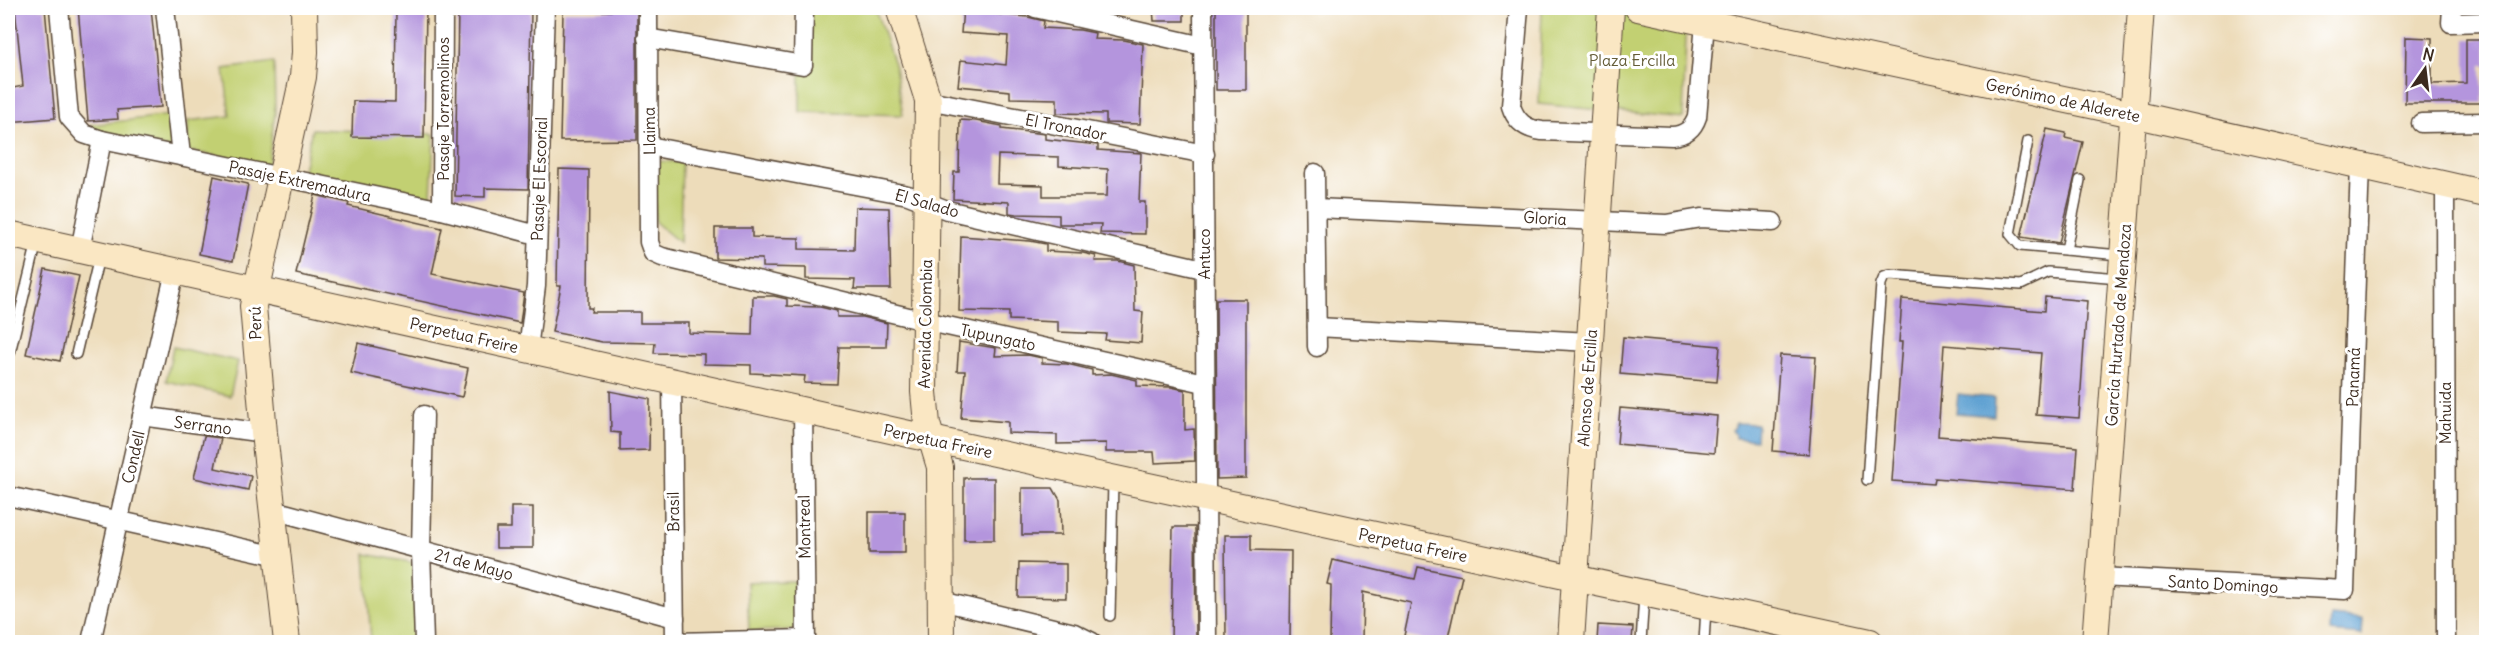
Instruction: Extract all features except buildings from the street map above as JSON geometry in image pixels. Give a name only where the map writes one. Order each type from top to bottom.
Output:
[{"type":"street","name":"Pasaje Extremadura","points":[[59,8],[69,117],[84,134],[102,140],[442,210],[537,235]]},
{"type":"street","points":[[165,8],[180,156]]},
{"type":"street","name":"Perú","points":[[287,642],[264,433],[253,306],[304,65],[304,8]]},
{"type":"street","name":"Pasaje Torremolinos","points":[[442,210],[443,8]]},
{"type":"street","name":"Pasaje El Escorial","points":[[528,349],[537,286],[545,8]]},
{"type":"street","name":"Llaima","points":[[648,8],[649,242],[653,253]]},
{"type":"street","points":[[647,38],[802,65],[804,8]]},
{"type":"street","name":"Avenida Colombia","points":[[899,8],[928,99],[924,404],[940,467],[941,642]]},
{"type":"street","points":[[1035,8],[1203,46]]},
{"type":"street","name":"Antuco","points":[[1203,8],[1207,642]]},
{"type":"street","points":[[1519,8],[1511,99],[1514,114],[1518,120],[1533,130],[1672,136],[1690,129],[1697,117],[1705,15]]},
{"type":"street","name":"Alonso de Ercilla","points":[[1570,642],[1611,8]]},
{"type":"street","name":"Gerónimo de Alderete","points":[[1638,8],[1705,15],[2487,195]]},
{"type":"street","name":"García Hurtado de Mendoza","points":[[2095,642],[2141,8]]},
{"type":"street","points":[[2452,15],[2487,22]]},
{"type":"street","name":"El Tronador","points":[[928,99],[1204,154]]},
{"type":"street","points":[[2421,123],[2487,122]]},
{"type":"street","points":[[90,252],[102,140]]},
{"type":"street","name":"El Salado","points":[[649,147],[908,195],[947,210],[1203,269]]},
{"type":"street","name":"Panamá","points":[[2345,590],[2360,165]]},
{"type":"street","points":[[1315,173],[1317,347]]},
{"type":"street","name":"Mahuida","points":[[2445,184],[2446,642]]},
{"type":"street","name":"Gloria","points":[[1316,208],[1666,224],[1701,218],[1773,222]]},
{"type":"street","name":"Perpetua Freire","points":[[8,234],[933,440],[1706,608],[1832,639],[1870,642]]},
{"type":"street","name":"Tupungato","points":[[653,253],[925,321],[1204,383]]},
{"type":"street","name":"Condell","points":[[91,642],[174,271]]},
{"type":"street","points":[[1317,327],[1590,342]]},
{"type":"street","name":"Brasil","points":[[672,381],[675,642]]},
{"type":"street","name":"Montreal","points":[[802,411],[806,640]]},
{"type":"street","points":[[424,415],[421,550],[424,642]]},
{"type":"street","name":"Serrano","points":[[142,416],[264,433]]},
{"type":"street","points":[[8,496],[278,556]]},
{"type":"street","name":"21 de Mayo","points":[[273,510],[675,618]]},
{"type":"street","name":"Santo Domingo","points":[[2100,577],[2345,590]]},
{"type":"street","points":[[941,601],[1074,633],[1091,642]]},
{"type":"street","points":[[675,642],[806,640]]},
{"type":"lane","points":[[2028,141],[2010,234],[2020,246],[2066,250],[2122,267]]},
{"type":"lane","points":[[2066,250],[2080,180]]},
{"type":"lane","points":[[10,353],[37,241]]},
{"type":"lane","points":[[76,354],[90,252]]},
{"type":"lane","points":[[1867,480],[1881,284],[1884,277],[1890,275],[2021,285],[2048,272],[2122,267]]},
{"type":"lane","points":[[1110,616],[1113,479]]},
{"type":"lane","points":[[1641,642],[1644,595]]},
{"type":"lane","points":[[1704,642],[1706,608]]},
{"type":"green space","points":[[810,8],[875,8],[895,67],[903,115],[800,112],[800,72],[809,72]]},
{"type":"green space","name":"Plaza Ercilla","points":[[1542,8],[1687,8],[1683,118],[1539,104]]},
{"type":"green space","points":[[274,62],[275,113],[268,165],[188,151],[188,121],[230,116],[224,69]]},
{"type":"green space","points":[[169,115],[173,149],[100,134],[90,125]]},
{"type":"green space","points":[[312,129],[434,134],[431,196],[302,174]]},
{"type":"green space","points":[[654,161],[682,162],[680,243],[655,222]]},
{"type":"green space","points":[[173,347],[238,361],[230,396],[166,381]]},
{"type":"green space","points":[[365,554],[415,563],[417,642],[371,642]]},
{"type":"green space","points":[[795,581],[796,630],[749,631],[747,582]]},
{"type":"water","points":[[1958,394],[1995,398],[1994,416],[1956,413]]},
{"type":"water","points":[[1735,423],[1757,424],[1756,440],[1735,438],[1732,430]]},
{"type":"water","points":[[2331,616],[2363,619],[2362,635],[2330,632]]}]
